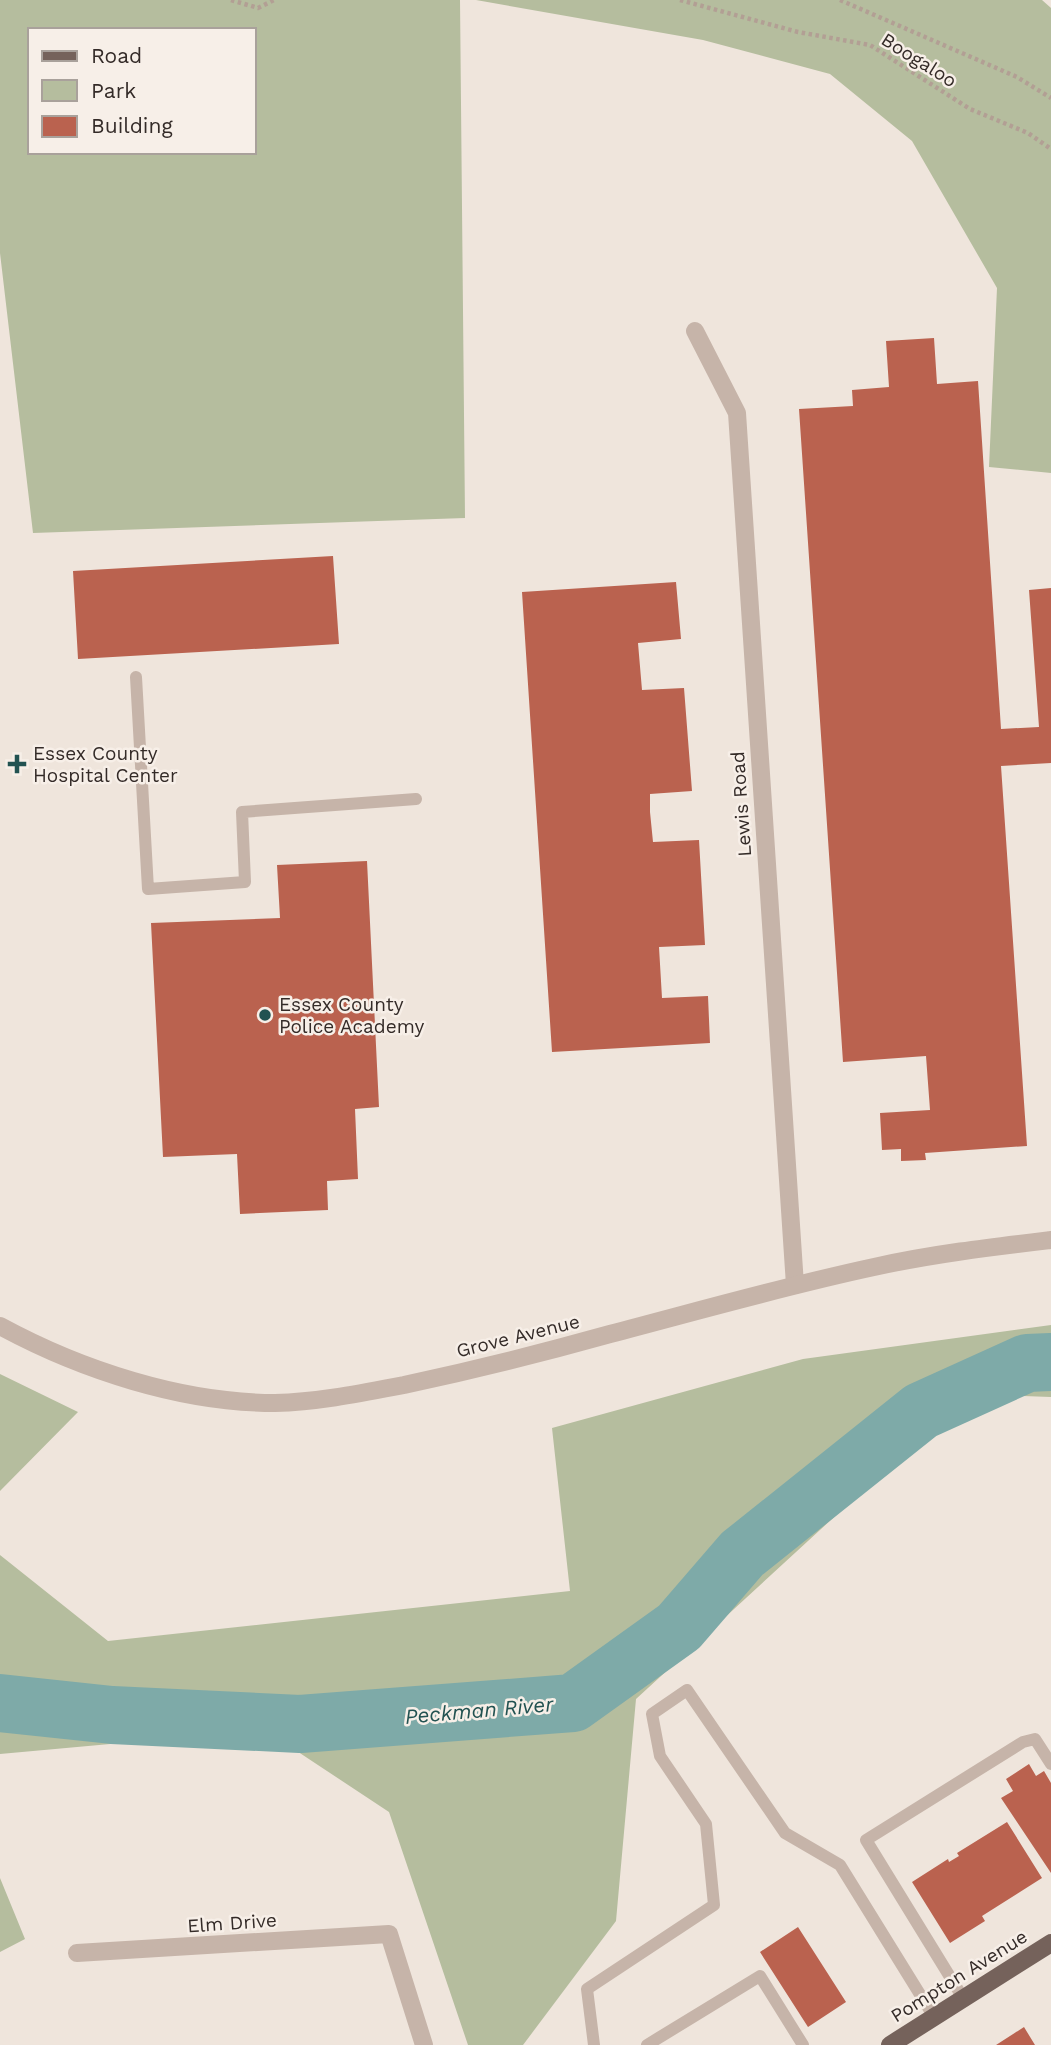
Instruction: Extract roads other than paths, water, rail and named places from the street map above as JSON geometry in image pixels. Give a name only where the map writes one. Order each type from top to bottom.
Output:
[{"type":"main road","name":"Pompton Avenue","points":[[890,2045],[1051,1943]]},
{"type":"street","name":"Lewis Road","points":[[695,331],[737,413],[795,1284]]},
{"type":"street","name":"Grove Avenue","points":[[0,1326],[35,1345],[168,1389],[238,1401],[277,1403],[352,1395],[486,1368],[795,1284],[961,1251],[1051,1240]]},
{"type":"street","name":"Elm Drive","points":[[77,1953],[389,1934],[424,2045]]},
{"type":"lane","points":[[136,677],[148,889],[245,882],[242,812],[416,799]]},
{"type":"lane","points":[[594,2045],[587,1989],[714,1905],[706,1824],[660,1756],[652,1714],[687,1690],[785,1833],[840,1865],[934,2017]]},
{"type":"lane","points":[[963,1998],[866,1840],[1023,1742],[1035,1739],[1051,1764]]},
{"type":"lane","points":[[647,2045],[760,1976],[803,2045]]},
{"type":"waterway","name":"Peckman River","points":[[0,1703],[112,1715],[300,1724],[573,1703],[679,1627],[742,1554],[921,1411],[1027,1363],[1051,1362]]},
{"type":"place","name":"Essex County Hospital Center","points":[[17,764]]},
{"type":"place","name":"Essex County Police Academy","points":[[265,1015]]}]
